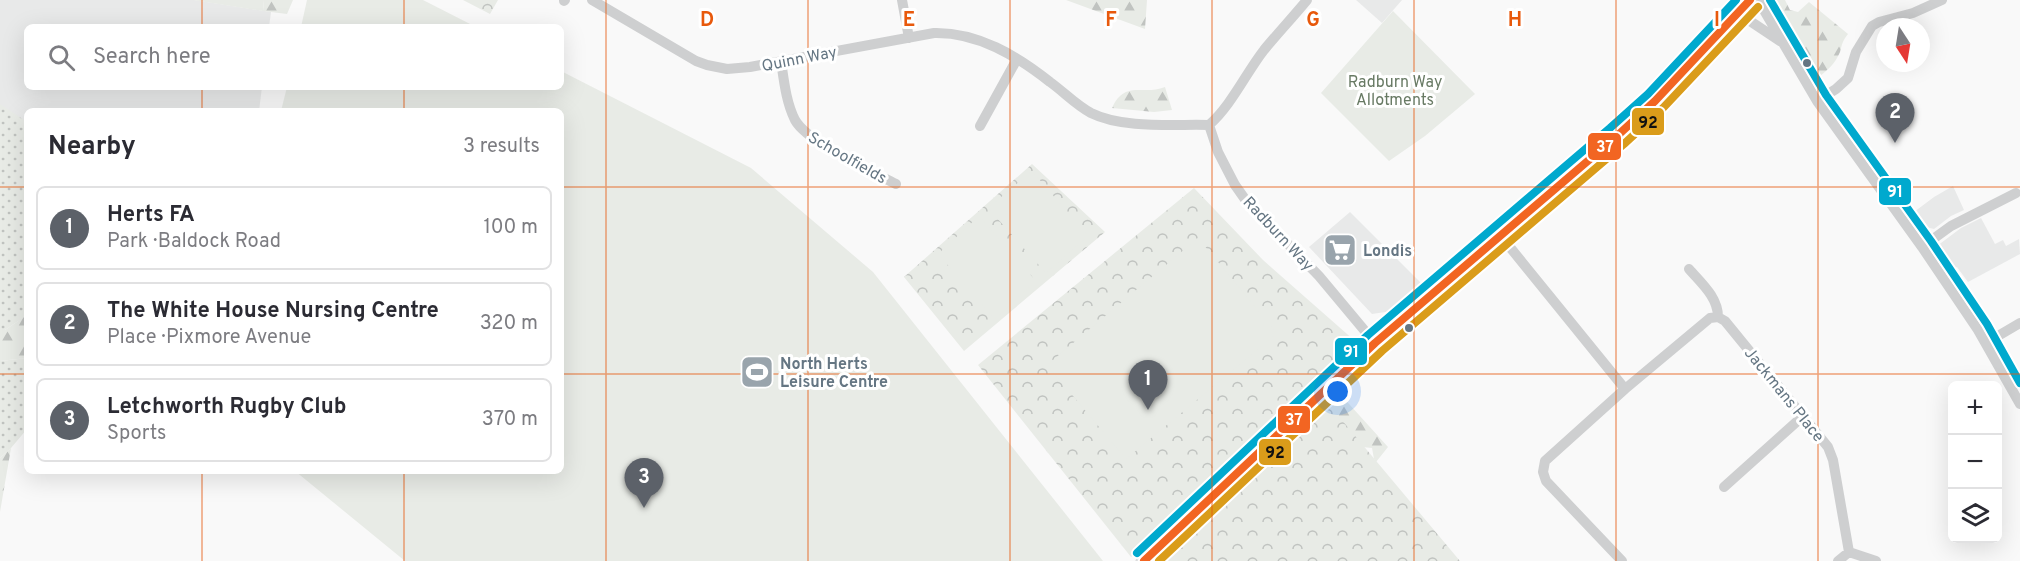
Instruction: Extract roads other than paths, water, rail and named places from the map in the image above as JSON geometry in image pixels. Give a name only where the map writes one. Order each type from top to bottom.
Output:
[{"type":"main road","points":[[1144,561],[1375,343],[1633,122],[1750,0]]},
{"type":"street","name":"Quinn Way","points":[[592,0],[706,65],[738,69],[934,33],[963,35],[988,43],[1017,59],[1078,105],[1099,116],[1128,122],[1209,125]]},
{"type":"street","points":[[902,0],[909,38]]},
{"type":"street","points":[[1209,125],[1221,114],[1264,50],[1307,0]]},
{"type":"street","points":[[1758,0],[1817,101],[1922,247],[1986,343],[2020,404]]},
{"type":"street","points":[[1817,101],[1848,78],[1856,52],[1872,26],[1913,13],[1942,0]]},
{"type":"street","points":[[1738,13],[1781,41]]},
{"type":"street","points":[[980,126],[1017,59]]},
{"type":"street","name":"Schoolfields","points":[[781,61],[789,107],[802,130],[817,141],[896,184]]},
{"type":"street","name":"Radburn Way","points":[[1209,125],[1218,152],[1235,185],[1247,202],[1318,276],[1375,343]]},
{"type":"street","points":[[1922,247],[1958,221],[2016,193]]},
{"type":"street","points":[[1500,236],[1625,389]]},
{"type":"street","name":"Jackmans Place","points":[[1689,269],[1714,299],[1718,317],[1725,321],[1830,452],[1849,552]]},
{"type":"street","points":[[1622,561],[1546,481],[1543,472],[1545,461],[1625,389],[1710,318],[1718,317]]},
{"type":"street","points":[[1986,343],[2020,323]]},
{"type":"street","points":[[1724,487],[1802,417]]},
{"type":"street","points":[[1838,561],[1849,552],[1876,561]]},
{"type":"place","name":"The White House Nursing Centre","points":[[1895,143]]},
{"type":"place","name":"Londis","points":[[1340,250]]},
{"type":"place","name":"North Herts Leisure Centre","points":[[757,372]]},
{"type":"place","name":"Herts FA","points":[[1148,410]]},
{"type":"place","name":"Letchworth Rugby Club","points":[[644,508]]},
{"type":"park label","name":"Radburn Way Allotments","points":[[1395,90]]}]
